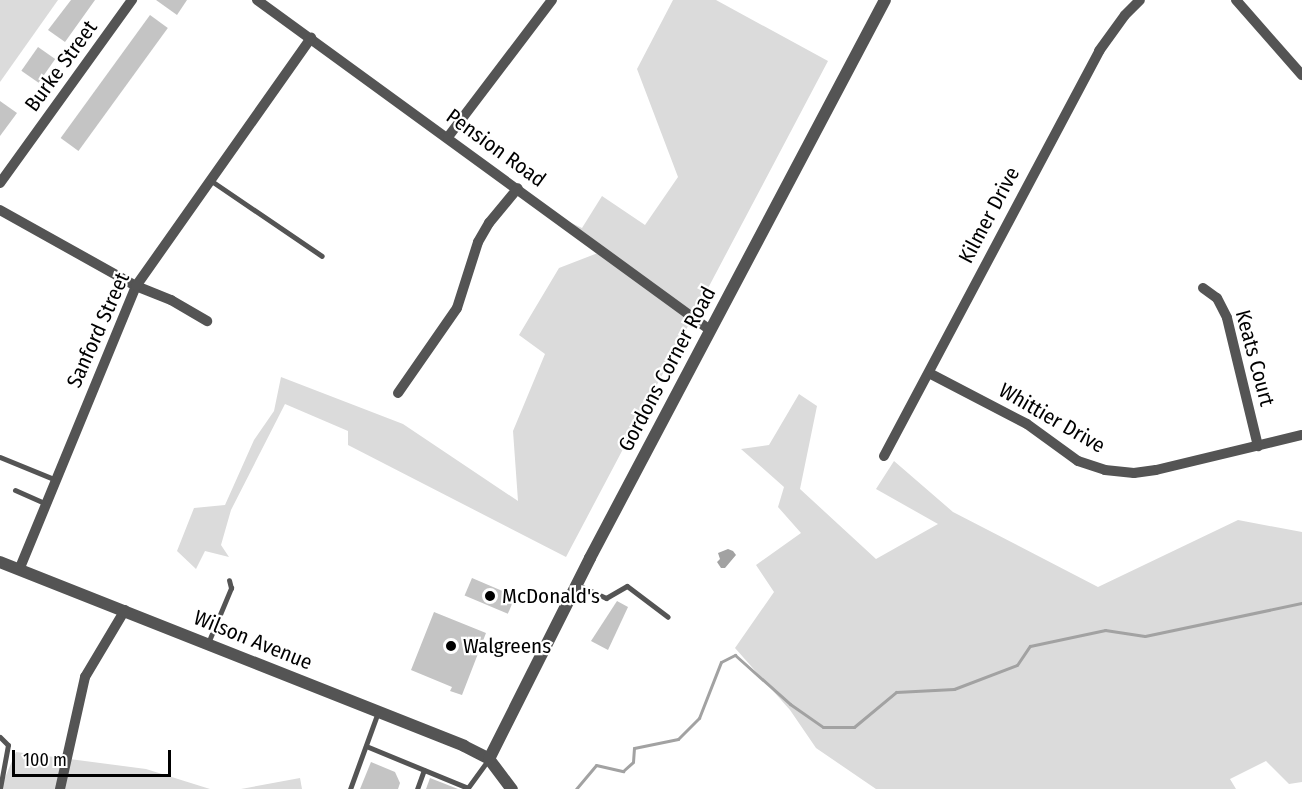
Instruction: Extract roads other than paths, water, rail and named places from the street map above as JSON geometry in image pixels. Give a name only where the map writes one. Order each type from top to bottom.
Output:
[{"type":"street","name":"Burke Street","points":[[0,183],[132,0]]},
{"type":"street","name":"Pension Road","points":[[257,0],[710,330]]},
{"type":"street","points":[[448,137],[552,0]]},
{"type":"street","name":"Gordons Corner Road","points":[[489,759],[576,584],[885,0]]},
{"type":"street","name":"Kilmer Drive","points":[[884,456],[1099,51],[1140,0]]},
{"type":"street","points":[[1236,0],[1302,75]]},
{"type":"street","name":"Sanford Street","points":[[19,570],[136,286],[310,38]]},
{"type":"street","points":[[398,393],[458,308],[478,242],[489,223],[518,188]]},
{"type":"street","points":[[0,210],[136,286],[171,300],[207,321]]},
{"type":"street","name":"Keats Court","points":[[1203,288],[1217,298],[1227,318],[1258,446]]},
{"type":"street","name":"Whittier Drive","points":[[929,373],[1027,424],[1078,460],[1105,470],[1134,473],[1156,470],[1302,435]]},
{"type":"street","name":"Wilson Avenue","points":[[0,562],[464,746],[489,759]]},
{"type":"street","points":[[60,789],[85,677],[125,610]]},
{"type":"street","points":[[489,759],[512,789]]},
{"type":"lane","points":[[210,180],[322,256]]},
{"type":"lane","points":[[0,457],[56,480]]},
{"type":"lane","points":[[15,490],[46,504]]},
{"type":"lane","points":[[208,643],[231,588],[229,580]]},
{"type":"lane","points":[[576,584],[606,598],[627,585],[668,617]]},
{"type":"lane","points":[[350,789],[378,712]]},
{"type":"lane","points":[[0,737],[8,745],[0,788]]},
{"type":"lane","points":[[366,746],[468,788],[489,759]]},
{"type":"lane","points":[[417,789],[424,770]]},
{"type":"waterway","points":[[576,789],[596,765],[623,771],[633,762],[634,748],[678,739],[699,718],[721,662],[735,655],[790,704],[823,727],[854,727],[896,692],[954,689],[1017,665],[1030,646],[1105,630],[1145,636],[1302,603]]},
{"type":"place","name":"McDonald's","points":[[490,596]]},
{"type":"place","name":"Walgreens","points":[[451,646]]}]
